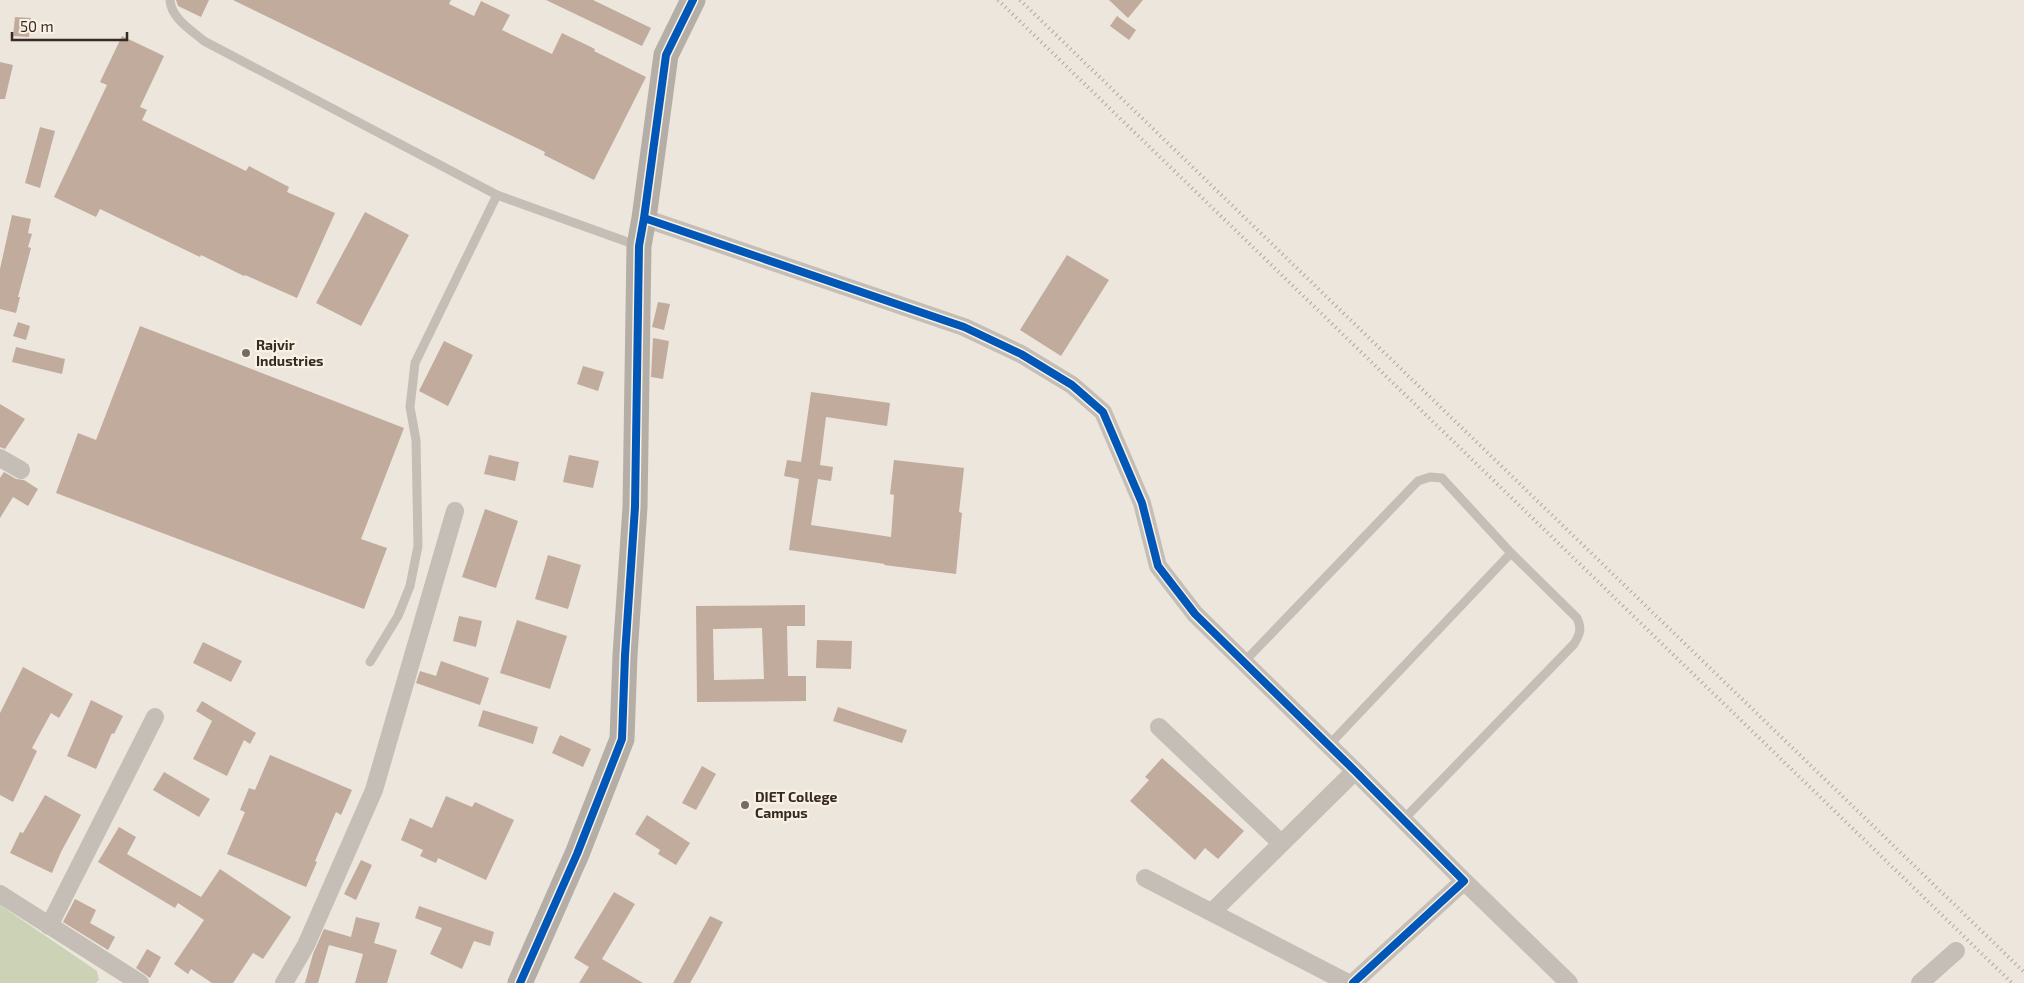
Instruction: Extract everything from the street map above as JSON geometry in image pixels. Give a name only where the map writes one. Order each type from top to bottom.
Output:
[{"type":"street","points":[[520,983],[577,854],[622,739],[625,655],[635,507],[639,246],[666,55],[692,0]]},
{"type":"street","points":[[644,218],[964,328],[1021,354],[1072,385],[1103,412],[1142,503],[1158,566],[1195,614],[1569,983]]},
{"type":"street","points":[[0,458],[21,470]]},
{"type":"street","points":[[284,983],[306,945],[374,790],[455,511]]},
{"type":"street","points":[[49,926],[155,717]]},
{"type":"street","points":[[1160,726],[1281,843]]},
{"type":"street","points":[[1212,912],[1355,771]]},
{"type":"street","points":[[1145,878],[1348,983]]},
{"type":"street","points":[[1353,983],[1464,881]]},
{"type":"street","points":[[0,894],[140,983]]},
{"type":"street","points":[[1920,983],[1956,951]]},
{"type":"lane","points":[[170,0],[170,6],[179,20],[204,41],[497,196],[639,246]]},
{"type":"lane","points":[[370,662],[398,616],[410,586],[418,546],[416,440],[410,407],[415,363],[497,196]]},
{"type":"lane","points":[[1244,662],[1418,480],[1430,477],[1442,478],[1511,553],[1577,618],[1580,634],[1574,644],[1403,820]]},
{"type":"lane","points":[[1329,745],[1511,553]]},
{"type":"green space","points":[[0,905],[97,971],[99,980],[96,983],[0,983]]},
{"type":"building","points":[[176,0],[209,0],[201,17],[178,6]]},
{"type":"building","points":[[233,0],[451,0],[449,4],[474,16],[481,1],[510,15],[502,30],[552,54],[562,33],[646,77],[594,180],[544,155],[545,152]]},
{"type":"building","points":[[546,0],[593,0],[651,28],[642,46]]},
{"type":"building","points":[[1109,0],[1143,0],[1128,18]]},
{"type":"building","points":[[1117,16],[1136,30],[1129,40],[1110,26]]},
{"type":"building","points":[[15,17],[31,18],[29,37],[13,36]]},
{"type":"building","points":[[122,36],[164,56],[140,107],[147,110],[142,120],[246,171],[249,166],[289,187],[287,192],[335,213],[297,298],[244,276],[201,255],[200,257],[100,209],[96,217],[54,197],[107,85],[100,82]]},
{"type":"building","points":[[0,62],[13,65],[5,99],[0,99]]},
{"type":"building","points":[[40,127],[55,131],[40,188],[25,183]]},
{"type":"building","points":[[365,212],[409,235],[361,326],[316,303]]},
{"type":"building","points":[[12,215],[31,219],[28,233],[32,234],[28,247],[31,248],[18,297],[20,297],[16,313],[0,309],[0,269]]},
{"type":"building","points":[[1067,255],[1109,280],[1061,356],[1020,330]]},
{"type":"building","points":[[658,302],[670,304],[664,330],[652,327]]},
{"type":"building","points":[[18,322],[30,326],[26,340],[13,336]]},
{"type":"building","points":[[140,326],[404,428],[361,539],[387,548],[364,609],[56,493],[78,433],[96,440]]},
{"type":"building","points":[[653,338],[669,341],[663,379],[651,377]]},
{"type":"building","points":[[444,341],[473,355],[448,406],[419,391]]},
{"type":"building","points":[[16,347],[65,359],[62,374],[12,362]]},
{"type":"building","points":[[583,366],[604,372],[598,391],[577,384]]},
{"type":"building","points":[[811,392],[890,403],[887,426],[826,417],[820,465],[833,467],[831,481],[818,479],[811,525],[891,537],[894,495],[890,494],[894,460],[964,468],[959,512],[962,513],[956,574],[789,550],[799,479],[784,476],[787,460],[801,462]]},
{"type":"building","points":[[0,404],[25,419],[5,449],[0,447]]},
{"type":"building","points":[[489,455],[519,462],[515,481],[484,474]]},
{"type":"building","points":[[569,455],[599,461],[593,488],[563,482]]},
{"type":"building","points":[[4,472],[16,479],[24,480],[38,489],[28,506],[13,497],[0,518],[0,478]]},
{"type":"building","points":[[485,509],[518,521],[496,588],[462,577]]},
{"type":"building","points":[[548,555],[581,565],[568,609],[535,599]]},
{"type":"building","points":[[805,605],[805,626],[787,626],[788,676],[806,676],[806,701],[697,702],[696,606]],"holes":[[[762,628],[764,679],[714,680],[713,629]]]},
{"type":"building","points":[[459,616],[482,621],[476,647],[453,641]]},
{"type":"building","points":[[517,620],[567,636],[550,689],[500,673]]},
{"type":"building","points":[[817,640],[852,641],[851,669],[816,668]]},
{"type":"building","points":[[203,642],[242,661],[231,682],[193,663]]},
{"type":"building","points":[[441,661],[489,678],[480,705],[416,683],[420,671],[436,676]]},
{"type":"building","points":[[23,667],[73,694],[59,718],[51,713],[32,748],[37,751],[13,802],[0,795],[0,713]]},
{"type":"building","points":[[91,700],[123,716],[114,734],[112,733],[96,769],[67,756]]},
{"type":"building","points":[[202,701],[256,733],[250,744],[244,740],[227,776],[193,759],[212,721],[196,711]]},
{"type":"building","points":[[838,707],[907,730],[902,743],[833,721]]},
{"type":"building","points":[[483,710],[538,727],[533,744],[478,726]]},
{"type":"building","points":[[560,735],[591,749],[583,767],[552,753]]},
{"type":"building","points":[[270,755],[352,790],[341,815],[336,812],[306,887],[227,854],[245,812],[240,810],[249,788],[255,790]]},
{"type":"building","points":[[1162,758],[1244,831],[1218,859],[1205,848],[1195,860],[1130,801],[1149,780],[1145,777]]},
{"type":"building","points":[[702,766],[716,774],[696,810],[682,803]]},
{"type":"building","points":[[164,772],[210,799],[199,817],[153,790]]},
{"type":"building","points":[[45,795],[81,815],[52,873],[10,853],[20,832],[23,833]]},
{"type":"building","points":[[446,796],[472,807],[475,802],[514,820],[486,880],[438,858],[436,863],[420,856],[423,850],[401,840],[410,818],[432,828]]},
{"type":"building","points":[[647,815],[690,843],[676,865],[658,854],[660,850],[635,834]]},
{"type":"building","points":[[119,827],[136,837],[127,854],[201,897],[220,869],[291,917],[263,959],[253,953],[233,983],[212,983],[191,969],[188,974],[174,964],[204,920],[178,903],[175,908],[98,862]]},
{"type":"building","points":[[361,860],[372,865],[356,900],[344,894]]},
{"type":"building","points":[[614,892],[635,904],[602,959],[643,983],[579,983],[589,967],[574,958]]},
{"type":"building","points":[[75,899],[96,910],[90,923],[115,937],[108,950],[63,922]]},
{"type":"building","points":[[419,906],[494,932],[490,946],[474,941],[462,969],[430,954],[442,928],[415,918]]},
{"type":"building","points":[[710,916],[723,922],[698,969],[690,983],[673,983]]},
{"type":"building","points":[[356,917],[380,923],[374,943],[397,950],[387,983],[355,983],[363,954],[329,945],[318,983],[305,983],[313,954],[324,929],[351,937]]},
{"type":"building","points":[[147,949],[161,957],[150,978],[136,968]]},
{"type":"railway","points":[[998,0],[2012,983]]},
{"type":"railway","points":[[1020,0],[2024,972]]},
{"type":"cycle path","points":[[520,983],[577,854],[622,739],[625,655],[635,507],[639,246],[666,55],[693,0]]},
{"type":"cycle path","points":[[644,218],[964,327],[1021,354],[1072,385],[1103,412],[1142,503],[1158,566],[1195,614],[1464,881],[1353,983]]},
{"type":"place","name":"Rajvir Industries","points":[[246,353]]},
{"type":"place","name":"DIET College Campus","points":[[745,805]]}]
